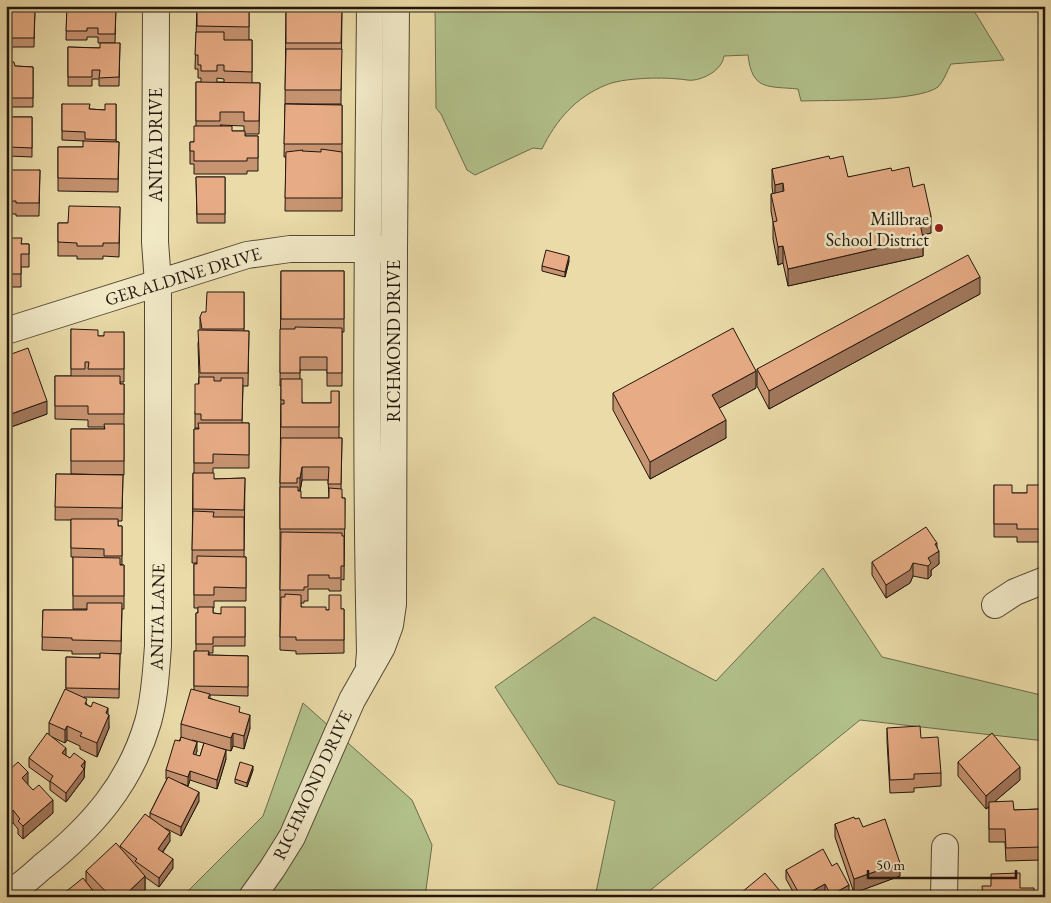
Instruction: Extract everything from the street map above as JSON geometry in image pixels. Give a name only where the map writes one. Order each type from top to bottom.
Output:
[{"type":"street","name":"ANITA DRIVE","points":[[156,6],[155,242],[158,283]]},
{"type":"street","name":"RICHMOND DRIVE","points":[[368,670],[370,652],[368,563],[368,249],[370,6]]},
{"type":"street","name":"RICHMOND DRIVE","points":[[252,897],[292,837],[352,700],[382,647],[393,604],[396,6]]},
{"type":"street","name":"GERALDINE DRIVE","points":[[6,331],[247,255],[268,251],[394,249]]},
{"type":"street","name":"ANITA LANE","points":[[6,896],[68,846],[94,821],[116,791],[133,758],[148,722],[155,686],[158,646],[158,283]]},
{"type":"street","points":[[995,605],[1014,592],[1045,580]]},
{"type":"street","points":[[944,897],[945,848]]},
{"type":"green space","points":[[435,6],[971,6],[1004,60],[951,64],[938,87],[928,92],[893,98],[801,101],[798,89],[770,86],[758,81],[753,75],[748,55],[724,56],[717,69],[699,79],[631,79],[606,85],[595,90],[576,103],[560,119],[542,149],[533,148],[475,175],[467,170],[441,114],[436,108]]},
{"type":"green space","points":[[823,568],[882,657],[1045,696],[1045,741],[860,720],[642,897],[595,897],[615,801],[558,784],[495,687],[594,617],[716,681]]},
{"type":"green space","points":[[303,703],[412,800],[432,845],[425,897],[182,897],[263,816]]},
{"type":"building","points":[[67,6],[116,6],[115,34],[98,34],[98,28],[87,28],[87,31],[66,31]]},
{"type":"building","points":[[197,6],[249,6],[249,27],[197,26]]},
{"type":"building","points":[[6,7],[35,8],[34,38],[12,38],[12,40],[6,40]]},
{"type":"building","points":[[286,7],[342,7],[341,43],[286,43]]},
{"type":"building","points":[[196,32],[224,32],[224,40],[252,40],[252,72],[224,71],[224,65],[217,65],[217,71],[201,71],[201,65],[198,65],[198,55],[195,55]]},
{"type":"building","points":[[100,43],[120,43],[119,77],[99,78],[100,70],[92,70],[92,77],[68,77],[68,47],[100,48]]},
{"type":"building","points":[[286,49],[342,49],[341,90],[285,90]]},
{"type":"building","points":[[6,61],[14,62],[15,66],[33,67],[33,98],[6,98]]},
{"type":"building","points":[[196,82],[260,83],[259,121],[244,121],[244,112],[220,112],[220,121],[196,121]]},
{"type":"building","points":[[62,104],[90,104],[89,109],[105,110],[105,104],[116,104],[116,140],[85,139],[85,132],[62,131]]},
{"type":"building","points":[[285,104],[342,105],[342,144],[284,144]]},
{"type":"building","points":[[6,117],[32,117],[32,148],[9,147],[9,141],[6,140]]},
{"type":"building","points":[[194,126],[232,126],[232,131],[245,131],[245,136],[258,136],[258,158],[247,158],[247,161],[194,161],[194,151],[190,151],[190,142],[194,142]]},
{"type":"building","points":[[83,141],[119,142],[118,179],[58,178],[58,147],[83,147]]},
{"type":"building","points":[[321,149],[342,152],[342,198],[285,198],[286,152],[303,150],[321,152]]},
{"type":"building","points":[[829,156],[830,159],[843,156],[848,177],[891,168],[892,171],[909,167],[913,187],[924,184],[931,216],[919,219],[923,238],[788,269],[783,246],[778,247],[773,222],[777,221],[771,194],[784,191],[783,183],[775,185],[772,169]]},
{"type":"building","points":[[9,170],[40,170],[39,203],[6,201],[6,177],[8,177]]},
{"type":"building","points":[[196,177],[225,177],[225,214],[197,214]]},
{"type":"building","points":[[69,206],[120,207],[119,243],[103,243],[103,246],[77,246],[77,243],[58,242],[58,223],[68,223]]},
{"type":"building","points":[[6,234],[7,238],[22,238],[21,244],[29,244],[29,254],[21,254],[21,274],[6,274]]},
{"type":"building","points":[[546,250],[569,256],[565,272],[542,266]]},
{"type":"building","points":[[968,255],[980,277],[769,391],[757,369]]},
{"type":"building","points":[[281,271],[344,271],[344,319],[281,319]]},
{"type":"building","points":[[207,292],[244,292],[244,329],[202,329],[200,317],[202,312],[206,312]]},
{"type":"building","points":[[295,327],[342,328],[342,373],[327,373],[327,357],[300,357],[300,373],[280,373],[280,329],[295,329]]},
{"type":"building","points":[[733,328],[756,371],[712,395],[726,420],[650,462],[613,393]]},
{"type":"building","points":[[71,329],[98,330],[98,336],[104,336],[104,332],[124,332],[124,369],[88,369],[89,362],[85,362],[85,369],[71,369]]},
{"type":"building","points":[[198,330],[249,331],[248,373],[200,373]]},
{"type":"building","points":[[28,348],[47,401],[11,414],[6,402],[6,356]]},
{"type":"building","points":[[55,376],[120,376],[120,384],[124,384],[124,414],[88,414],[88,406],[55,406]]},
{"type":"building","points":[[199,377],[214,377],[214,381],[221,381],[221,378],[243,378],[242,420],[201,420],[201,414],[195,414],[195,384],[199,384]]},
{"type":"building","points":[[281,379],[302,379],[302,403],[331,403],[331,391],[339,391],[339,427],[281,427],[281,404],[284,404],[284,400],[281,400]]},
{"type":"building","points":[[198,423],[249,423],[249,455],[213,454],[213,463],[194,463],[194,429],[199,429]]},
{"type":"building","points":[[104,424],[124,424],[124,461],[71,461],[71,429],[105,429]]},
{"type":"building","points":[[281,438],[342,438],[341,484],[328,484],[329,467],[302,467],[297,483],[280,483]]},
{"type":"building","points":[[193,473],[214,473],[214,479],[245,478],[244,510],[193,509]]},
{"type":"building","points":[[56,474],[123,475],[122,508],[55,507]]},
{"type":"building","points":[[994,485],[1012,485],[1012,493],[1027,493],[1027,485],[1042,485],[1042,529],[1017,529],[1017,524],[994,524]]},
{"type":"building","points":[[280,487],[298,487],[298,491],[301,491],[301,498],[329,498],[329,488],[342,489],[342,498],[345,498],[345,529],[280,529]]},
{"type":"building","points":[[193,511],[214,512],[213,517],[244,517],[244,550],[192,550]]},
{"type":"building","points":[[71,519],[118,519],[118,526],[122,526],[122,556],[104,556],[104,549],[71,548]]},
{"type":"building","points":[[926,527],[937,543],[935,544],[939,551],[928,558],[931,563],[928,566],[913,563],[910,570],[886,585],[872,562]]},
{"type":"building","points":[[281,532],[342,533],[342,536],[344,536],[344,566],[341,566],[341,578],[329,578],[329,575],[308,575],[308,587],[304,587],[304,590],[280,590]]},
{"type":"building","points":[[197,556],[246,557],[246,588],[214,587],[214,595],[194,595],[194,564],[197,564]]},
{"type":"building","points":[[73,557],[120,558],[120,565],[124,565],[124,596],[73,596]]},
{"type":"building","points":[[285,594],[301,595],[301,607],[326,607],[326,610],[329,610],[329,595],[341,595],[341,609],[344,609],[344,640],[296,640],[296,637],[280,637],[281,597],[285,597]]},
{"type":"building","points":[[87,603],[122,603],[121,641],[42,637],[43,610],[87,610]]},
{"type":"building","points":[[198,607],[213,607],[213,613],[221,614],[221,607],[245,607],[245,637],[213,637],[213,644],[196,644],[196,613],[198,613]]},
{"type":"building","points":[[194,651],[209,651],[208,655],[248,656],[248,687],[194,686]]},
{"type":"building","points":[[100,653],[120,654],[119,689],[66,688],[66,657],[100,658]]},
{"type":"building","points":[[65,689],[87,699],[85,704],[91,707],[93,702],[108,708],[106,713],[109,715],[97,743],[80,736],[82,733],[67,726],[65,730],[49,723]]},
{"type":"building","points":[[191,689],[210,694],[208,698],[240,707],[239,712],[250,715],[244,736],[233,733],[231,738],[181,724]]},
{"type":"building","points":[[920,726],[921,738],[938,737],[941,773],[914,774],[914,779],[890,780],[887,728]]},
{"type":"building","points":[[47,733],[66,748],[62,753],[70,758],[74,753],[85,761],[81,766],[84,769],[66,793],[50,781],[53,776],[29,758]]},
{"type":"building","points":[[992,733],[1020,767],[986,796],[958,762]]},
{"type":"building","points":[[181,737],[197,742],[193,754],[200,756],[204,743],[226,750],[217,780],[190,771],[188,777],[166,770],[175,740],[180,741]]},
{"type":"building","points":[[18,762],[28,772],[22,778],[33,790],[39,785],[53,800],[23,826],[18,821],[20,819],[13,810],[11,812],[6,807],[6,773]]},
{"type":"building","points":[[240,762],[253,766],[247,783],[235,779]]},
{"type":"building","points":[[168,777],[199,792],[181,827],[150,813]]},
{"type":"building","points":[[1013,801],[1014,810],[1040,809],[1041,847],[1006,848],[1005,829],[989,829],[989,802]]},
{"type":"building","points":[[145,814],[170,832],[158,849],[173,859],[159,878],[135,861],[137,859],[120,846]]},
{"type":"building","points":[[854,817],[855,819],[859,818],[863,827],[885,819],[900,863],[854,879],[835,824]]},
{"type":"building","points":[[116,843],[145,876],[123,897],[111,897],[86,871]]},
{"type":"building","points":[[823,849],[832,866],[837,863],[849,885],[831,895],[825,884],[801,897],[786,870]]},
{"type":"building","points":[[765,873],[785,897],[736,897]]},
{"type":"building","points":[[1020,873],[1020,888],[1034,888],[1034,897],[983,897],[982,886],[991,886],[991,874]]},
{"type":"building","points":[[83,878],[98,897],[59,897]]},
{"type":"place","name":"Millbrae School District","points":[[939,228]]}]
